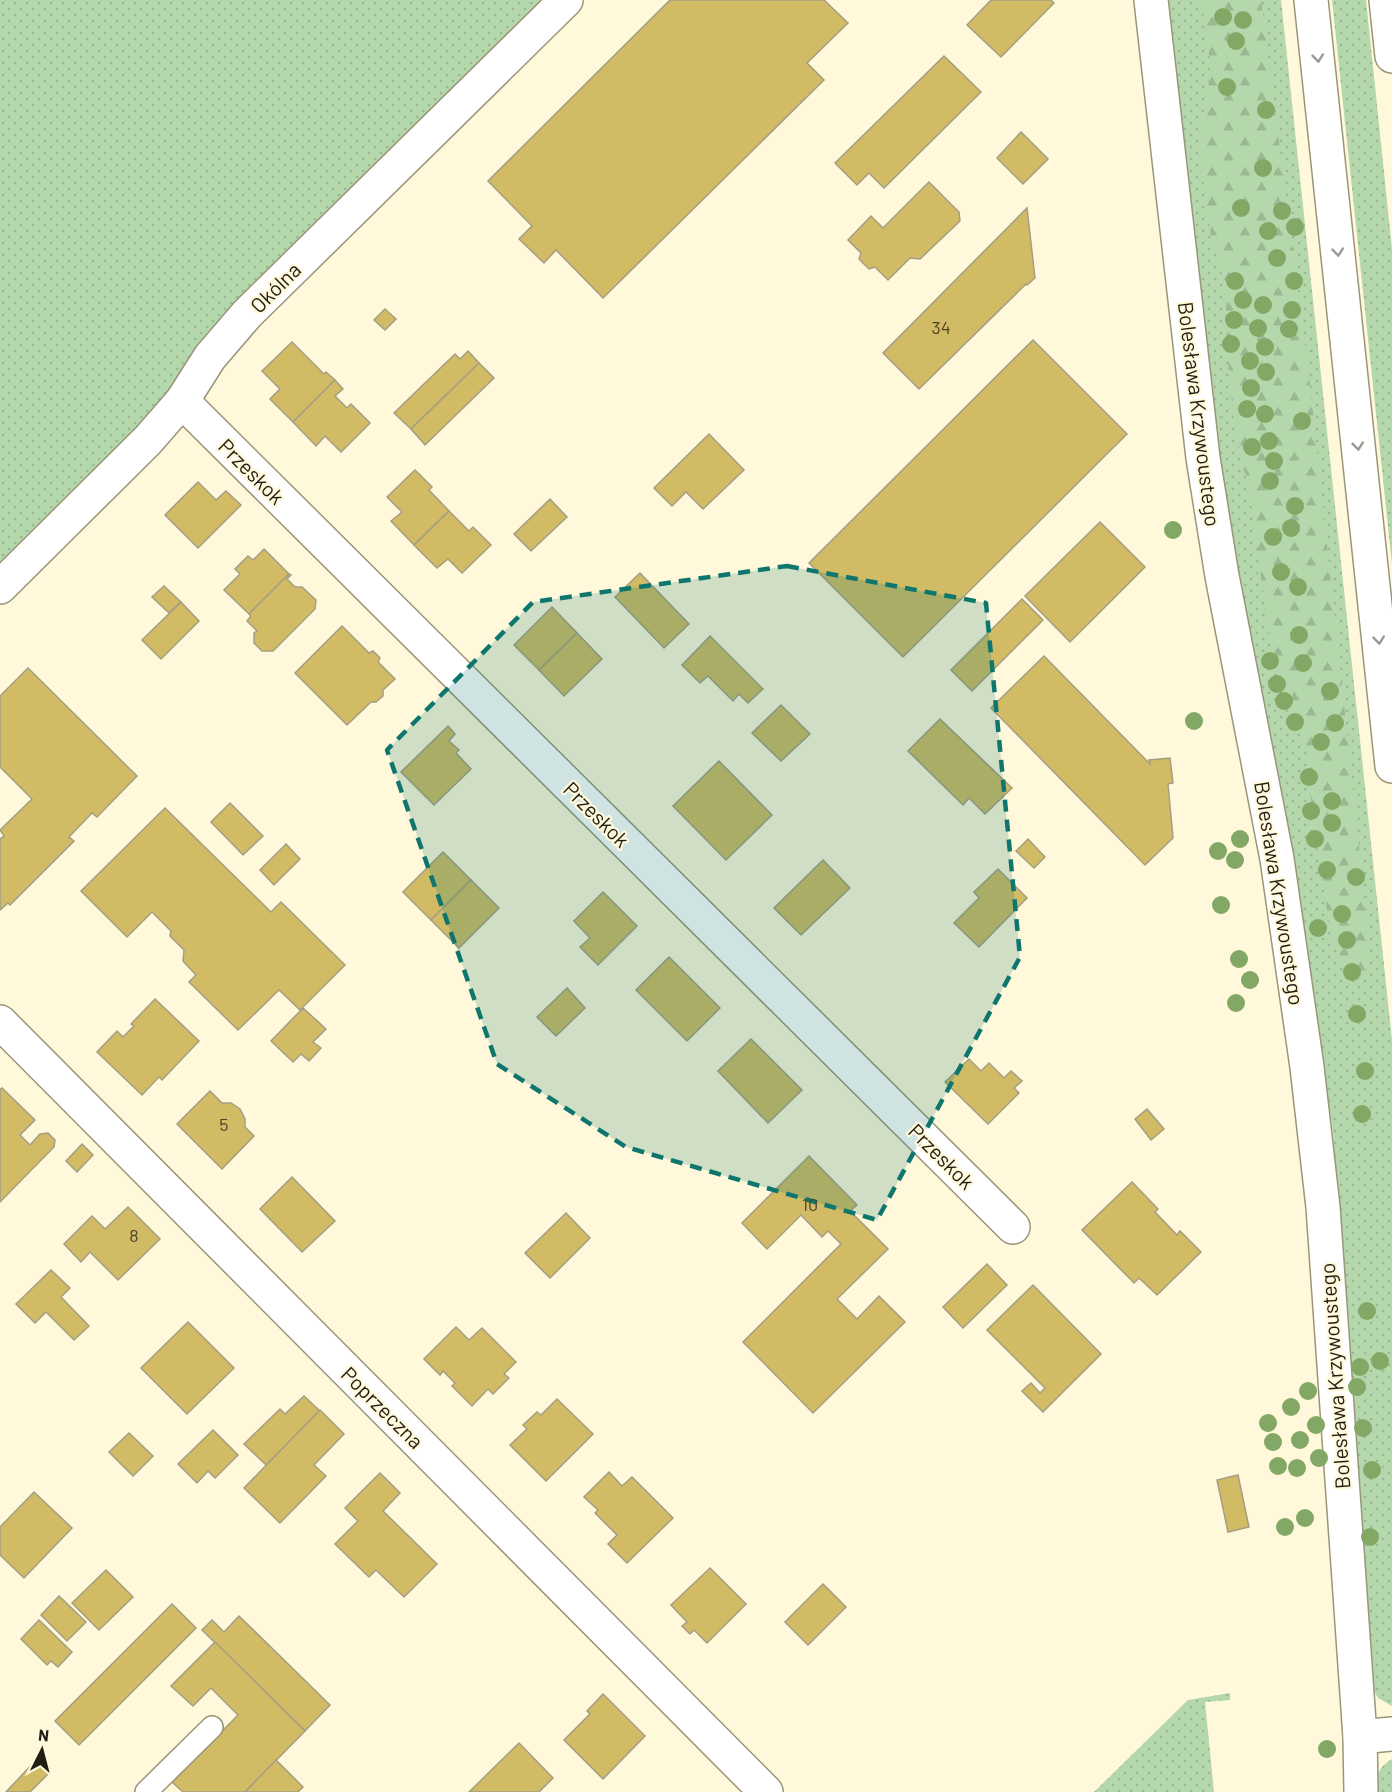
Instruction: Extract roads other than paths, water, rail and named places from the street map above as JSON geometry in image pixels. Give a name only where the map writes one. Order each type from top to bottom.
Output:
[{"type":"street","name":"Okólna","points":[[0,587],[148,440],[182,401],[210,357],[247,314],[566,0]]},
{"type":"street","name":"Bolesława Krzywoustego","points":[[1151,0],[1203,458],[1222,576],[1277,859],[1307,1067],[1376,1735],[1360,1792]]},
{"type":"street","points":[[1311,0],[1392,765]]},
{"type":"street","points":[[1386,0],[1392,56]]},
{"type":"street","name":"Przeskok","points":[[182,401],[1013,1227]]},
{"type":"street","name":"Poprzeczna","points":[[0,1022],[766,1792]]},
{"type":"lane","points":[[146,1792],[212,1727]]}]
